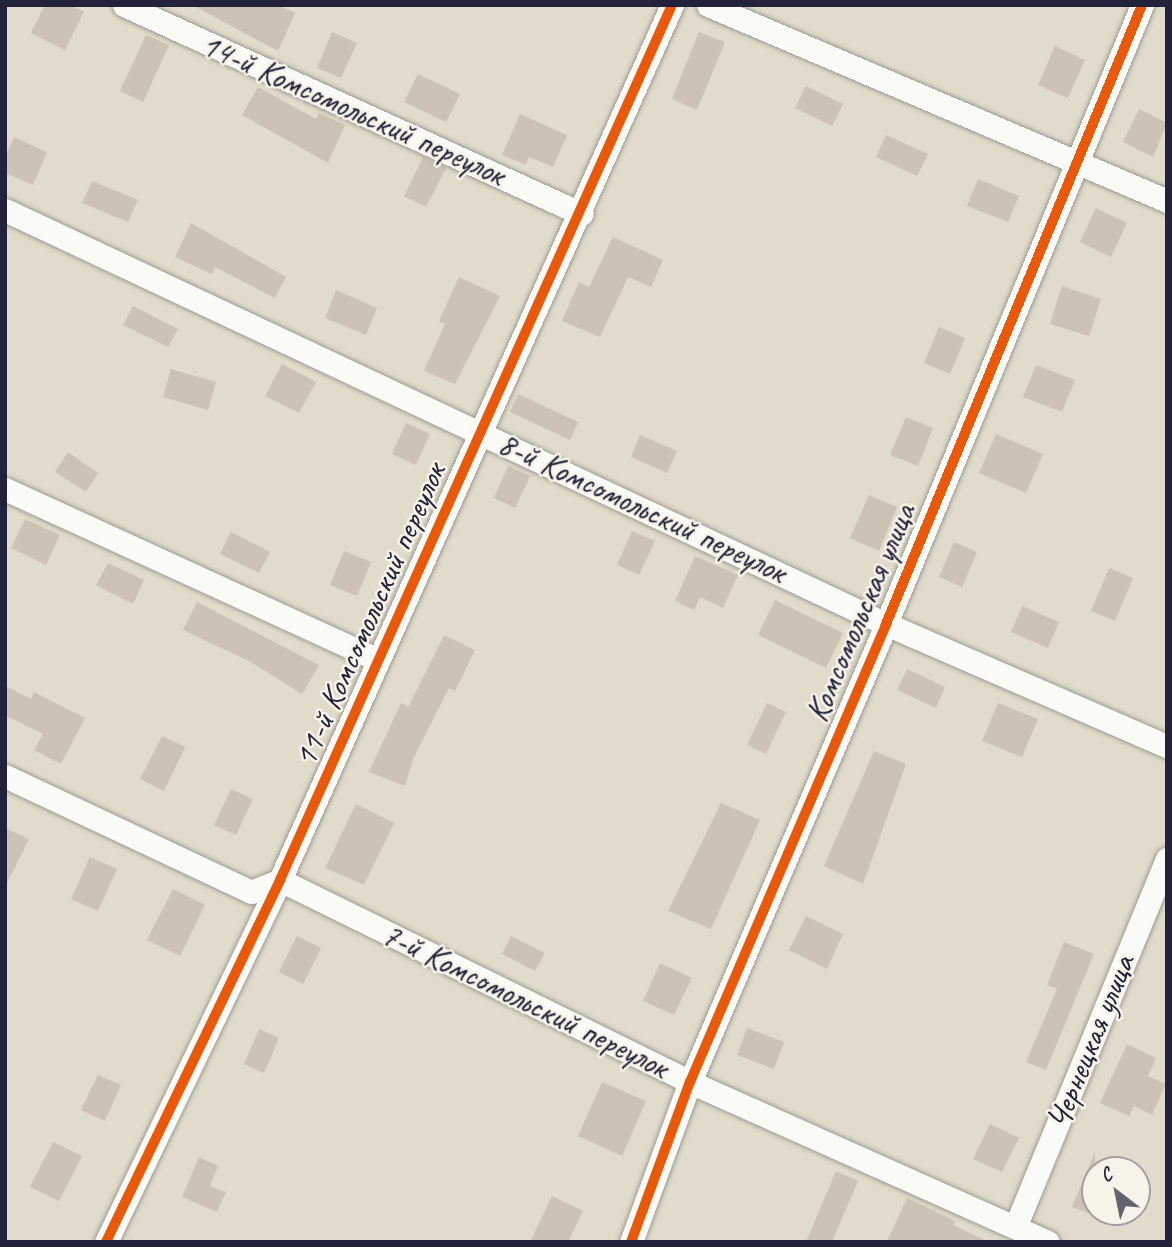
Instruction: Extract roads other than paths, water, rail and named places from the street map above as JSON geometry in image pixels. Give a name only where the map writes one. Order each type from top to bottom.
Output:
[{"type":"street","name":"14-й Комсомольский переулок","points":[[124,5],[582,214]]},
{"type":"street","name":"11-й Комсомольский переулок","points":[[106,1242],[280,880],[582,214],[672,5]]},
{"type":"street","points":[[709,5],[1167,201]]},
{"type":"street","name":"Комсомольская улица","points":[[631,1242],[690,1082],[886,624],[1074,162],[1142,5]]},
{"type":"street","name":"8-й Комсомольский переулок","points":[[5,210],[886,624],[1167,746]]},
{"type":"street","points":[[5,489],[378,660]]},
{"type":"street","points":[[5,776],[251,892],[280,880]]},
{"type":"street","name":"Чернецкая улица","points":[[1016,1225],[1167,859]]},
{"type":"street","name":"7-й Комсомольский переулок","points":[[280,880],[690,1082],[1016,1225],[1048,1242]]}]
